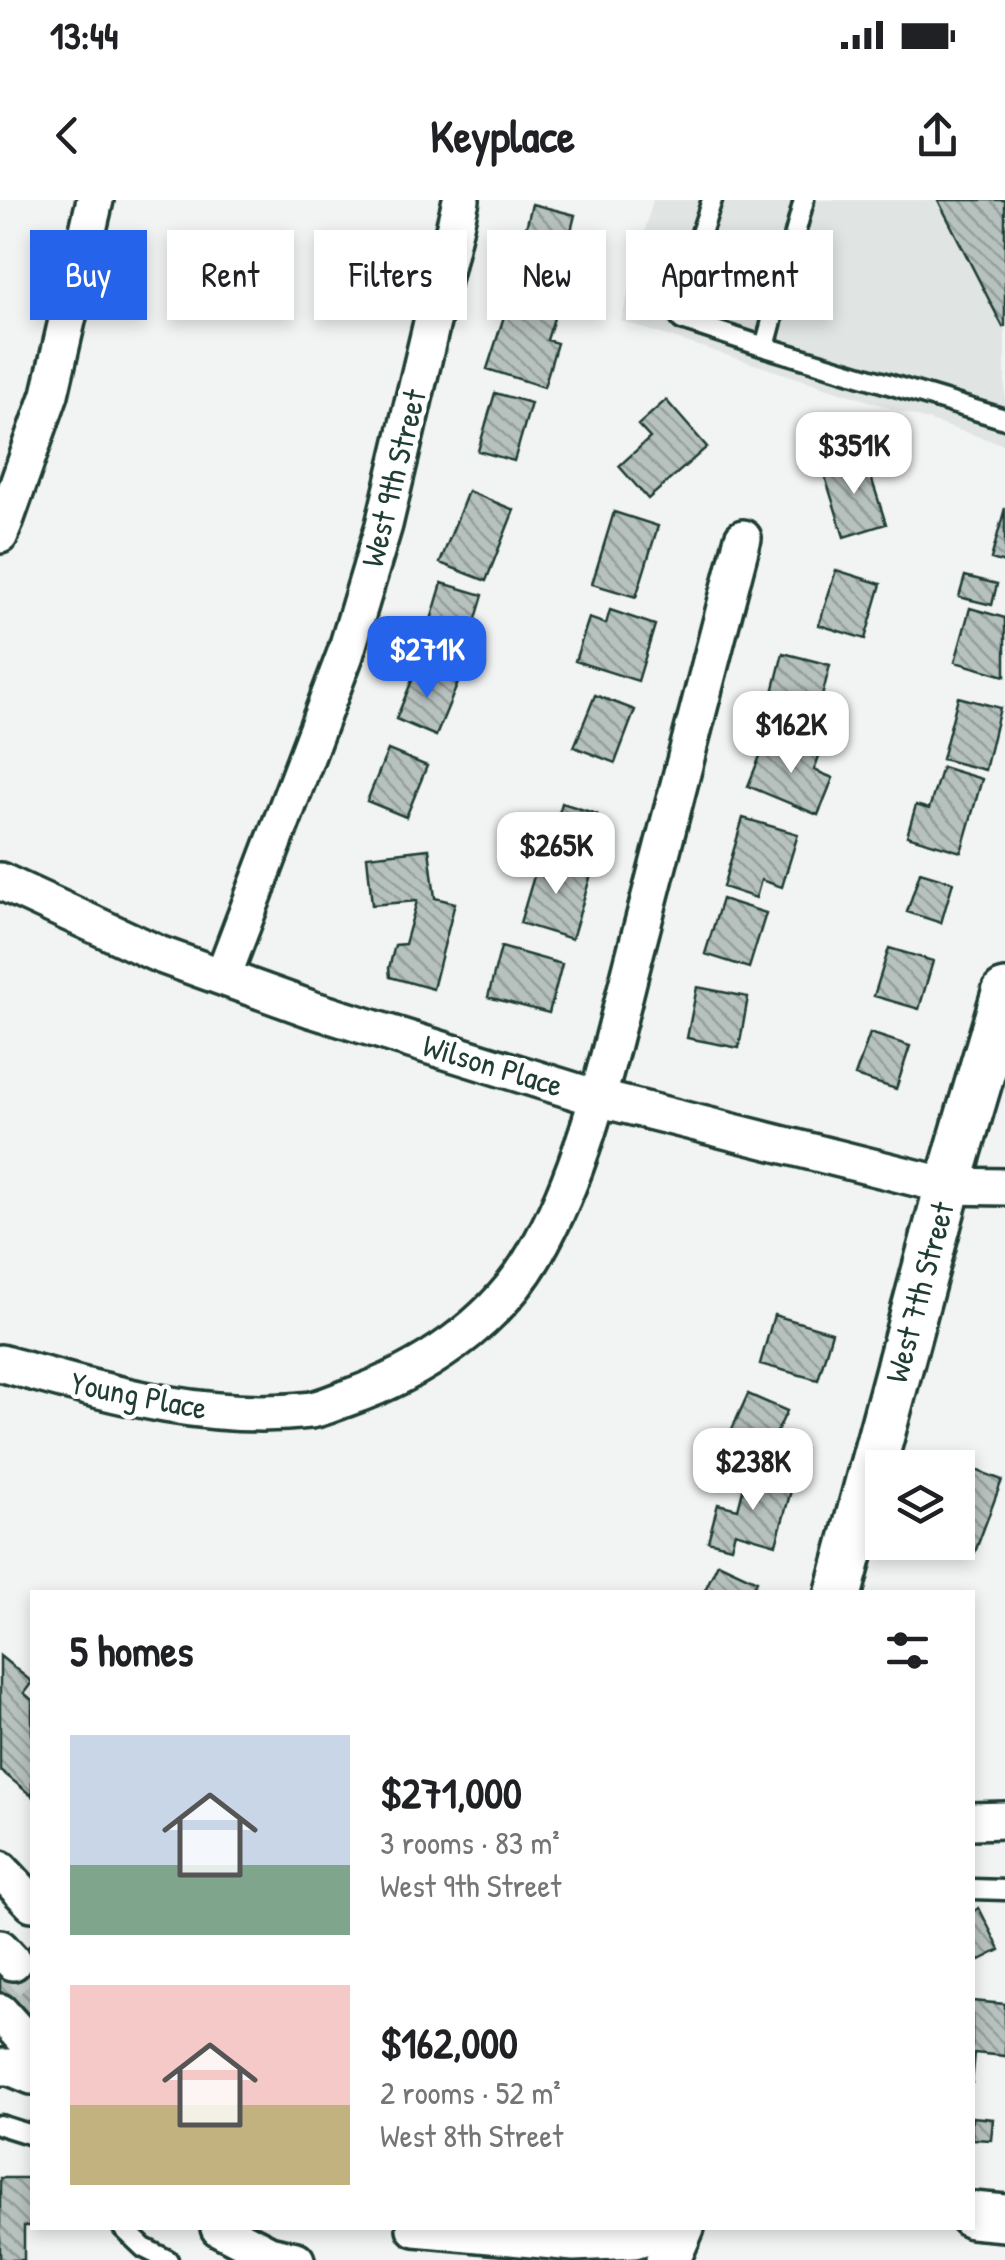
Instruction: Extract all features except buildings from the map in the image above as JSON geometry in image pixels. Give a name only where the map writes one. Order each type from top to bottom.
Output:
[{"type":"street","points":[[0,535],[50,394],[95,200]]},
{"type":"street","name":"West 9th Street","points":[[223,976],[345,655],[384,524],[462,200]]},
{"type":"street","name":"Young Place","points":[[0,1362],[122,1397],[196,1411],[314,1410],[379,1387],[437,1356],[491,1310],[534,1256],[562,1196],[598,1098],[743,538]]},
{"type":"street","name":"Wilson Place","points":[[0,881],[158,954],[311,1009],[598,1098],[948,1186],[1005,1187]]},
{"type":"street","name":"West 7th Street","points":[[840,1590],[948,1186],[1005,992]]},
{"type":"street","points":[[975,1820],[1005,1820]]},
{"type":"street","points":[[2,1875],[30,1901]]},
{"type":"street","points":[[0,2012],[30,2046]]},
{"type":"street","points":[[0,2067],[30,2075]]},
{"type":"street","points":[[975,2216],[1005,2218]]},
{"type":"street","points":[[223,2230],[269,2254],[296,2260]]},
{"type":"street","points":[[435,2230],[574,2243],[634,2240],[666,2230]]},
{"type":"street","points":[[664,2260],[676,2251],[685,2230]]},
{"type":"lane","points":[[712,200],[676,311],[682,320],[1005,419]]},
{"type":"lane","points":[[765,347],[804,200]]},
{"type":"lane","points":[[975,1889],[1005,1890]]},
{"type":"lane","points":[[0,2125],[30,2134]]},
{"type":"lane","points":[[125,2230],[144,2248],[168,2260]]},
{"type":"shaded area","points":[[653,200],[1005,200],[1005,445],[621,321],[626,302],[626,320],[833,320],[833,230],[645,230]]},
{"type":"tunnel","points":[[13,1962],[30,1980]]}]
